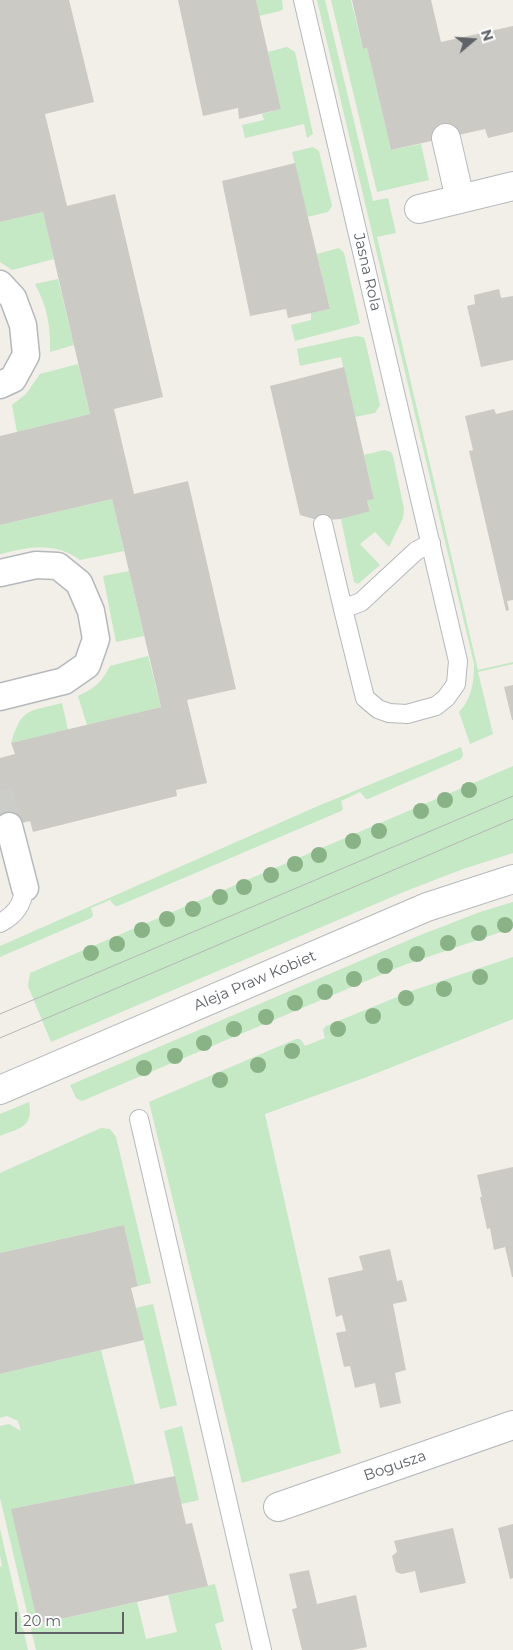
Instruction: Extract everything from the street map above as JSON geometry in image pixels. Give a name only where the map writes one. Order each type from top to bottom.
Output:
[{"type":"street","points":[[446,138],[460,199]]},
{"type":"street","points":[[419,209],[513,186]]},
{"type":"street","points":[[0,284],[13,298],[23,325],[26,355],[12,380],[0,385]]},
{"type":"street","points":[[0,573],[36,565],[58,566],[78,583],[91,611],[96,640],[87,665],[64,680],[0,697]]},
{"type":"street","points":[[9,826],[25,888]]},
{"type":"street","name":"Aleja Praw Kobiet","points":[[0,1090],[428,907],[513,879]]},
{"type":"street","name":"Bogusza","points":[[278,1507],[513,1425]]},
{"type":"lane","name":"Jasna Rola","points":[[303,0],[458,661],[456,684],[446,698],[436,706],[407,714],[389,713],[378,709],[365,698],[323,524]]},
{"type":"lane","points":[[343,609],[362,602],[416,551],[431,544]]},
{"type":"lane","points":[[0,923],[16,912],[22,901],[25,888]]},
{"type":"lane","points":[[139,1119],[262,1650]]},
{"type":"green space","points":[[256,0],[282,0],[283,9],[259,16]]},
{"type":"green space","points":[[317,0],[325,0],[373,201],[388,198],[396,233],[377,237],[478,670],[513,662],[513,664],[478,672],[493,734],[470,744],[459,712],[467,702],[471,690],[474,664]]},
{"type":"green space","points":[[331,0],[351,0],[363,49],[367,48],[391,150],[421,144],[429,180],[377,192]]},
{"type":"green space","points":[[287,47],[295,52],[313,134],[307,138],[304,124],[245,138],[242,125],[264,120],[262,114],[281,109],[268,52]]},
{"type":"green space","points":[[313,147],[319,151],[332,206],[328,212],[307,217],[292,152]]},
{"type":"green space","points":[[43,212],[54,259],[12,270],[0,262],[0,222]]},
{"type":"green space","points":[[339,248],[344,253],[360,323],[295,341],[291,325],[311,320],[311,313],[330,309],[317,254]]},
{"type":"green space","points":[[58,279],[74,345],[50,352],[50,334],[47,317],[43,300],[35,284]]},
{"type":"green space","points":[[356,336],[363,337],[365,340],[380,405],[375,413],[355,417],[341,357],[300,366],[297,349]]},
{"type":"green space","points":[[78,364],[90,414],[17,432],[12,405],[26,394],[40,374]]},
{"type":"green space","points":[[384,450],[391,452],[393,456],[404,509],[403,518],[389,547],[375,532],[360,544],[380,565],[358,584],[354,582],[341,519],[370,510],[367,501],[374,499],[364,455]]},
{"type":"green space","points":[[112,499],[124,551],[80,560],[60,550],[41,547],[0,554],[0,525]]},
{"type":"green space","points":[[129,571],[144,636],[116,642],[103,576]]},
{"type":"green space","points":[[148,656],[161,707],[87,725],[78,696],[97,684],[104,677],[110,666]]},
{"type":"green space","points":[[62,703],[68,730],[11,743],[19,723],[28,713]]},
{"type":"green space","points":[[461,747],[463,755],[461,759],[368,799],[360,792],[341,801],[343,809],[341,811],[118,906],[115,906],[110,900],[91,908],[93,915],[91,918],[0,957],[0,946],[318,806]]},
{"type":"green space","points":[[513,766],[513,853],[463,869],[406,891],[51,1042],[28,986],[30,973]]},
{"type":"green space","points":[[513,902],[513,928],[404,965],[82,1101],[76,1098],[70,1085],[423,934],[480,912]]},
{"type":"green space","points":[[513,957],[513,1019],[372,1075],[265,1114],[341,1453],[242,1483],[149,1102],[296,1039],[300,1039],[305,1046],[325,1038],[323,1030],[326,1026],[414,990]]},
{"type":"green space","points":[[29,1102],[30,1111],[27,1122],[19,1129],[0,1136],[0,1114]]},
{"type":"green space","points":[[101,1128],[110,1129],[116,1137],[151,1283],[138,1286],[124,1225],[0,1253],[0,1173]]},
{"type":"green space","points":[[153,1304],[177,1405],[160,1409],[136,1308]]},
{"type":"green space","points":[[101,1350],[135,1484],[12,1509],[38,1624],[137,1602],[146,1639],[177,1632],[168,1595],[215,1584],[224,1621],[215,1624],[222,1650],[36,1650],[0,1498],[0,1426],[9,1424],[21,1431],[18,1421],[7,1416],[0,1418],[0,1374]]},
{"type":"green space","points":[[182,1426],[199,1500],[181,1504],[164,1431]]},
{"type":"green space","points":[[0,1529],[28,1650],[0,1650],[0,1567],[2,1566]]},
{"type":"building","points":[[0,0],[69,0],[94,102],[45,114],[67,206],[115,194],[163,397],[114,409],[134,494],[188,481],[236,689],[187,700],[207,783],[176,790],[177,796],[33,832],[30,821],[0,828],[0,758],[15,754],[11,743],[161,707],[112,499],[0,525],[0,436],[90,414],[43,212],[0,222]]},
{"type":"building","points":[[178,0],[256,0],[281,109],[239,119],[238,108],[203,116]]},
{"type":"building","points":[[352,0],[431,0],[441,42],[513,26],[513,132],[488,138],[485,129],[391,150],[367,48],[363,49]]},
{"type":"building","points":[[295,163],[330,309],[288,318],[286,309],[250,316],[222,181]]},
{"type":"building","points":[[499,289],[501,298],[513,296],[513,360],[481,367],[467,306],[475,304],[474,295]]},
{"type":"building","points":[[344,367],[374,499],[367,501],[370,511],[341,519],[314,519],[300,515],[270,386]]},
{"type":"building","points":[[494,409],[496,414],[513,410],[513,600],[507,601],[509,610],[506,611],[469,451],[473,450],[465,416]]},
{"type":"building","points":[[513,685],[513,720],[512,720],[504,687]]},
{"type":"building","points":[[513,1167],[512,1277],[505,1247],[494,1250],[490,1228],[487,1229],[477,1175]]},
{"type":"building","points":[[124,1225],[138,1286],[131,1288],[144,1340],[0,1374],[0,1253]]},
{"type":"building","points":[[390,1249],[397,1281],[402,1280],[407,1301],[393,1304],[406,1370],[395,1373],[401,1403],[380,1408],[375,1383],[355,1388],[350,1366],[344,1367],[336,1333],[346,1331],[342,1315],[336,1317],[328,1278],[363,1270],[359,1256]]},
{"type":"building","points":[[175,1476],[186,1524],[192,1523],[208,1586],[38,1624],[11,1509]]},
{"type":"building","points":[[513,1524],[513,1578],[510,1579],[498,1528]]},
{"type":"building","points":[[453,1528],[466,1583],[420,1593],[415,1571],[402,1574],[396,1572],[392,1556],[397,1552],[394,1541]]},
{"type":"building","points":[[309,1570],[317,1604],[356,1595],[367,1647],[353,1650],[302,1650],[292,1609],[297,1608],[289,1574]]},
{"type":"tunnel","points":[[0,790],[9,826]]},
{"type":"tram line","points":[[0,1014],[513,796]]},
{"type":"tram line","points":[[0,1038],[513,819]]}]
